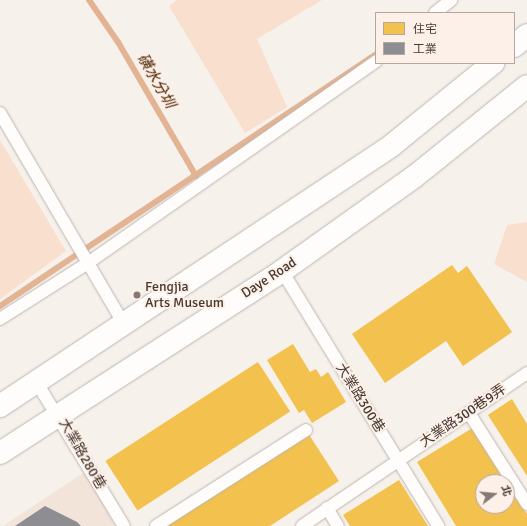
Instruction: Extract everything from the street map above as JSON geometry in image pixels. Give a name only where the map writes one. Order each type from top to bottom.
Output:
[{"type":"main road","points":[[515,45],[527,35]]},
{"type":"main road","points":[[0,406],[37,383],[391,146],[492,64]]},
{"type":"main road","name":"Daye Road","points":[[0,453],[282,270],[414,177],[527,86]]},
{"type":"lane","points":[[436,12],[451,0]]},
{"type":"lane","points":[[0,319],[88,263],[375,62]]},
{"type":"lane","points":[[0,113],[124,324]]},
{"type":"lane","name":"大業路300巷","points":[[282,270],[438,526]]},
{"type":"lane","name":"大業路300巷9弄","points":[[302,526],[398,459],[527,374]]},
{"type":"lane","name":"大業路280巷","points":[[37,383],[59,415],[124,526]]},
{"type":"lane","points":[[468,413],[527,504]]},
{"type":"lane","points":[[156,526],[306,430]]},
{"type":"lane","points":[[327,508],[338,526]]},
{"type":"shaded area","points":[[177,0],[322,0],[257,39],[287,107],[245,133],[169,6]]},
{"type":"shaded area","points":[[0,140],[66,251],[0,299]]},
{"type":"shaded area","points":[[527,222],[527,282],[494,264],[507,225]]},
{"type":"shaded area","points":[[86,471],[115,526],[3,526]]},
{"type":"building: 住宅","points":[[452,265],[458,273],[467,266],[512,332],[463,366],[446,341],[385,383],[352,334]]},
{"type":"building: 住宅","points":[[293,344],[310,372],[316,369],[321,377],[328,372],[346,402],[312,423],[304,410],[299,413],[267,360]]},
{"type":"building: 住宅","points":[[258,362],[290,411],[137,511],[105,461]]},
{"type":"building: 住宅","points":[[512,399],[527,424],[527,476],[488,415]]},
{"type":"building: 住宅","points":[[304,427],[339,481],[270,526],[154,526]]},
{"type":"building: 住宅","points":[[474,427],[503,474],[475,474],[475,514],[515,514],[515,494],[527,514],[527,526],[456,526],[417,462]]},
{"type":"building: 住宅","points":[[399,480],[428,526],[350,526],[343,515]]},
{"type":"building: 工業","points":[[45,506],[77,522],[81,526],[15,526]]},
{"type":"waterway","name":"磺水分圳","points":[[89,0],[118,42],[196,176]]},
{"type":"waterway","points":[[0,306],[375,55]]},
{"type":"place","name":"Fengjia Arts Museum","points":[[137,295]]}]
